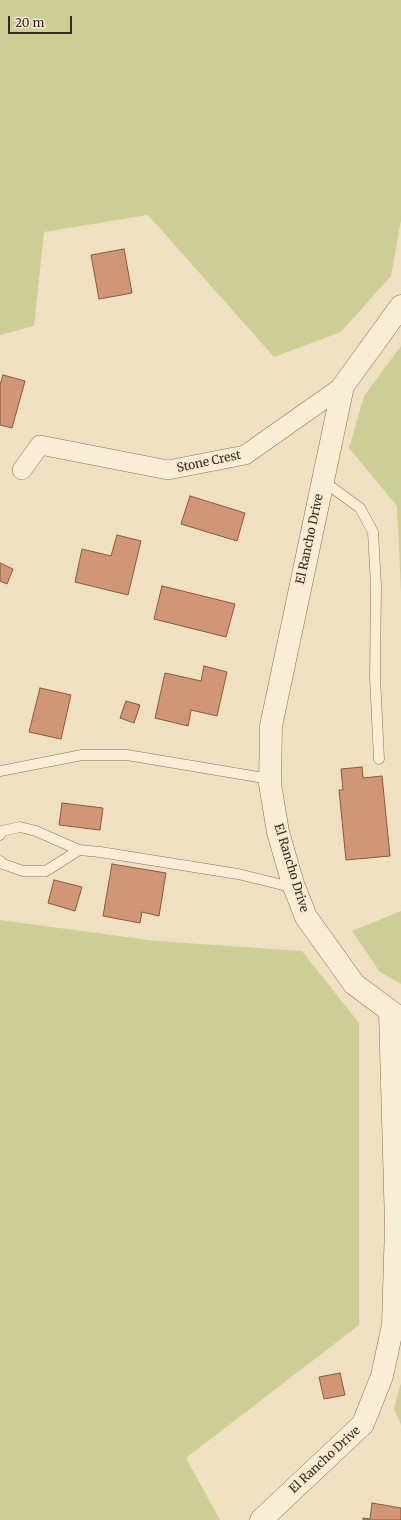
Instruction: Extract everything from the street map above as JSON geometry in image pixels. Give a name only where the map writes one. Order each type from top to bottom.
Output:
[{"type":"street","name":"El Rancho Drive","points":[[262,1520],[363,1424],[382,1376],[394,1325],[396,1226],[392,1073],[395,1016],[354,984],[306,917],[295,888],[278,832],[270,779],[271,726],[343,386],[401,306]]},
{"type":"street","name":"Stone Crest","points":[[22,470],[40,445],[168,470],[245,455],[343,386]]},
{"type":"lane","points":[[323,481],[360,508],[373,532],[376,586],[375,677],[379,759]]},
{"type":"lane","points":[[0,771],[82,755],[126,755],[270,779]]},
{"type":"lane","points":[[0,835],[2,831],[20,827],[36,830],[79,850],[238,874],[295,888]]},
{"type":"lane","points":[[0,862],[23,871],[46,871],[79,850]]},
{"type":"green space","points":[[0,0],[401,0],[401,220],[391,276],[341,332],[274,357],[148,215],[44,232],[34,326],[0,335]]},
{"type":"green space","points":[[401,346],[401,592],[397,506],[349,448],[364,396]]},
{"type":"green space","points":[[401,911],[401,984],[380,972],[352,931]]},
{"type":"green space","points":[[0,920],[156,941],[302,951],[359,1023],[359,1325],[186,1458],[220,1520],[0,1520]]},
{"type":"green space","points":[[401,1383],[401,1425],[394,1409]]},
{"type":"building","points":[[124,249],[132,293],[99,299],[91,255]]},
{"type":"building","points":[[3,375],[25,381],[12,428],[0,425],[0,385]]},
{"type":"building","points":[[190,496],[245,513],[237,541],[181,524]]},
{"type":"building","points":[[117,535],[141,541],[128,595],[75,582],[82,549],[111,556]]},
{"type":"building","points":[[0,563],[13,569],[7,584],[0,581]]},
{"type":"building","points":[[162,586],[235,604],[226,637],[154,619]]},
{"type":"building","points":[[204,666],[227,672],[217,716],[191,710],[188,726],[155,718],[165,673],[201,681]]},
{"type":"building","points":[[40,688],[71,695],[61,739],[29,732]]},
{"type":"building","points":[[126,701],[140,705],[134,723],[120,718]]},
{"type":"building","points":[[362,767],[363,778],[382,776],[390,856],[346,860],[339,790],[343,790],[341,769]]},
{"type":"building","points":[[62,803],[103,808],[100,830],[59,825]]},
{"type":"building","points":[[112,864],[166,873],[159,916],[142,912],[140,923],[103,916]]},
{"type":"building","points":[[54,880],[82,887],[75,911],[48,903]]},
{"type":"building","points":[[340,1373],[345,1395],[324,1399],[319,1377]]},
{"type":"building","points":[[372,1503],[401,1508],[401,1520],[363,1520],[363,1518],[370,1519]]}]
